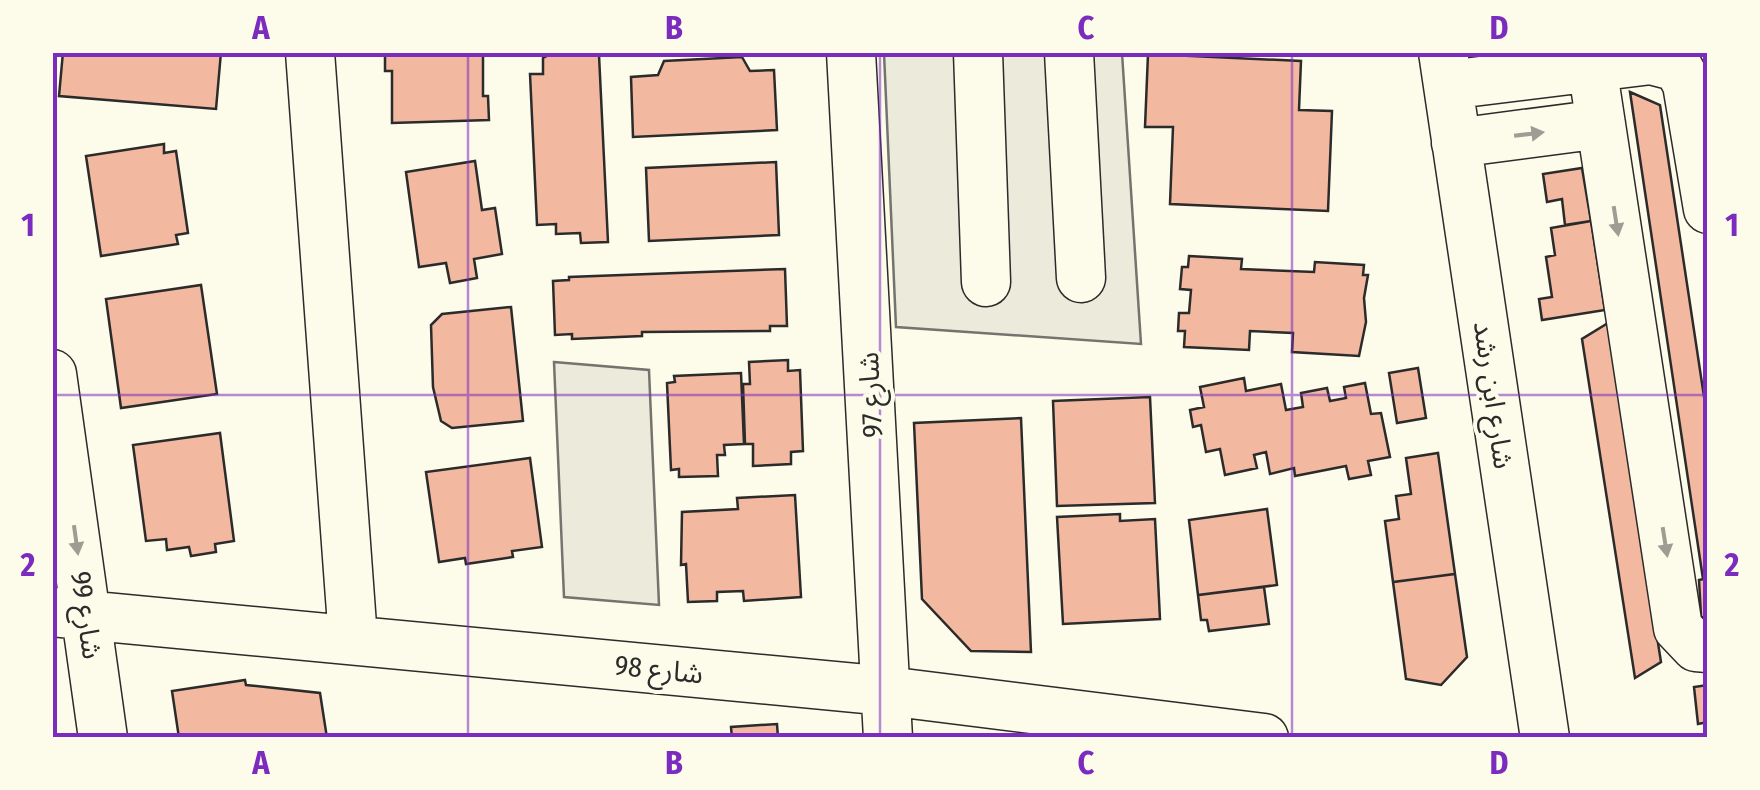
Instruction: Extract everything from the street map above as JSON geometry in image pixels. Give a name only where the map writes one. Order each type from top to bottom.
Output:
[{"type":"street","points":[[310,52],[352,639]]},
{"type":"street","name":"شارع 97","points":[[852,52],[887,714]]},
{"type":"street","points":[[978,52],[986,282]]},
{"type":"street","points":[[1069,52],[1081,278]]},
{"type":"street","points":[[1445,69],[1592,66],[1668,57],[1688,84],[1708,209]]},
{"type":"street","points":[[1592,66],[1678,628],[1696,647],[1708,648]]},
{"type":"street","name":"شارع ابن رشد","points":[[1445,69],[1544,738]]},
{"type":"street","points":[[1456,143],[1601,124]]},
{"type":"street","name":"شارع 99","points":[[52,374],[70,613],[104,738]]},
{"type":"street","name":"شارع 98","points":[[70,613],[352,639],[887,714],[1264,738]]},
{"type":"shaded area","points":[[884,53],[1122,53],[1141,344],[896,327]]},
{"type":"shaded area","points":[[554,362],[649,370],[659,605],[564,597]]},
{"type":"building","points":[[63,52],[221,52],[216,109],[59,96]]},
{"type":"building","points":[[385,52],[483,52],[483,96],[488,96],[489,120],[392,123],[392,71],[385,71]]},
{"type":"building","points":[[555,52],[599,55],[608,242],[581,243],[580,233],[556,234],[556,224],[537,225],[530,74],[543,74],[543,58]]},
{"type":"building","points":[[1148,54],[1301,61],[1299,110],[1332,111],[1328,211],[1170,204],[1173,127],[1145,127]]},
{"type":"building","points":[[742,57],[750,71],[774,70],[777,130],[633,137],[631,77],[658,75],[664,61]]},
{"type":"building","points":[[1630,92],[1660,105],[1708,423],[1708,578],[1703,579]]},
{"type":"building","points":[[164,144],[164,153],[176,151],[188,233],[176,235],[178,244],[101,256],[86,156]]},
{"type":"building","points":[[475,161],[482,210],[495,208],[502,254],[474,259],[477,278],[450,283],[446,263],[419,267],[406,172]]},
{"type":"building","points":[[776,162],[779,235],[649,241],[646,168]]},
{"type":"building","points":[[1582,168],[1591,221],[1565,225],[1562,199],[1547,202],[1543,174]]},
{"type":"building","points":[[1591,221],[1605,310],[1542,320],[1539,299],[1552,297],[1546,257],[1555,255],[1551,228]]},
{"type":"building","points":[[1189,256],[1242,259],[1241,269],[1314,272],[1315,262],[1364,265],[1363,275],[1368,275],[1364,298],[1366,322],[1359,356],[1292,352],[1293,333],[1250,331],[1249,350],[1184,347],[1185,331],[1178,331],[1179,313],[1189,313],[1191,290],[1180,289],[1182,267],[1188,267]]},
{"type":"building","points":[[785,269],[787,326],[770,326],[770,331],[642,332],[642,336],[572,339],[572,334],[555,335],[553,281],[569,277]]},
{"type":"building","points":[[201,285],[217,394],[121,408],[106,299]]},
{"type":"building","points":[[511,307],[523,421],[452,428],[441,421],[433,387],[431,325],[442,314]]},
{"type":"building","points":[[1608,323],[1661,662],[1635,678],[1582,339]]},
{"type":"building","points":[[788,360],[788,371],[800,370],[803,451],[791,452],[791,464],[753,466],[753,444],[745,444],[743,384],[750,384],[749,362]]},
{"type":"building","points":[[1418,368],[1426,418],[1397,423],[1389,373]]},
{"type":"building","points":[[741,373],[744,444],[724,445],[725,455],[717,455],[718,476],[679,477],[679,469],[671,470],[667,383],[675,382],[674,376]]},
{"type":"building","points":[[1244,378],[1246,391],[1281,384],[1286,410],[1303,407],[1301,393],[1327,388],[1330,401],[1346,398],[1344,387],[1365,383],[1371,414],[1381,413],[1390,457],[1368,461],[1371,475],[1349,479],[1346,466],[1295,476],[1294,468],[1270,474],[1266,452],[1254,455],[1257,468],[1225,475],[1220,449],[1206,452],[1201,425],[1193,427],[1190,410],[1204,407],[1200,387]]},
{"type":"building","points":[[1150,397],[1155,503],[1057,506],[1053,401]]},
{"type":"building","points":[[1021,418],[1031,652],[971,651],[922,599],[914,423]]},
{"type":"building","points":[[220,433],[234,541],[215,544],[216,552],[191,556],[189,547],[167,550],[166,539],[146,541],[133,445]]},
{"type":"building","points":[[1438,453],[1455,574],[1393,582],[1385,521],[1399,519],[1396,496],[1411,494],[1406,458]]},
{"type":"building","points":[[530,458],[542,547],[512,551],[513,557],[466,564],[465,558],[439,562],[426,472]]},
{"type":"building","points":[[795,495],[801,597],[744,601],[743,591],[717,592],[717,601],[688,602],[686,564],[681,565],[682,512],[738,509],[737,498]]},
{"type":"building","points":[[1267,509],[1277,585],[1198,595],[1189,520]]},
{"type":"building","points":[[1120,514],[1120,521],[1155,519],[1160,619],[1063,624],[1057,517]]},
{"type":"building","points":[[1455,574],[1467,657],[1441,685],[1406,679],[1393,582]]},
{"type":"building","points":[[1708,578],[1708,619],[1701,616],[1699,580]]},
{"type":"building","points":[[1264,587],[1269,624],[1209,631],[1207,620],[1201,620],[1198,595]]},
{"type":"building","points":[[245,680],[246,685],[320,693],[327,738],[179,738],[172,691]]},
{"type":"building","points":[[1708,685],[1708,722],[1698,724],[1694,687]]},
{"type":"building","points":[[777,724],[778,738],[732,738],[731,727]]}]
